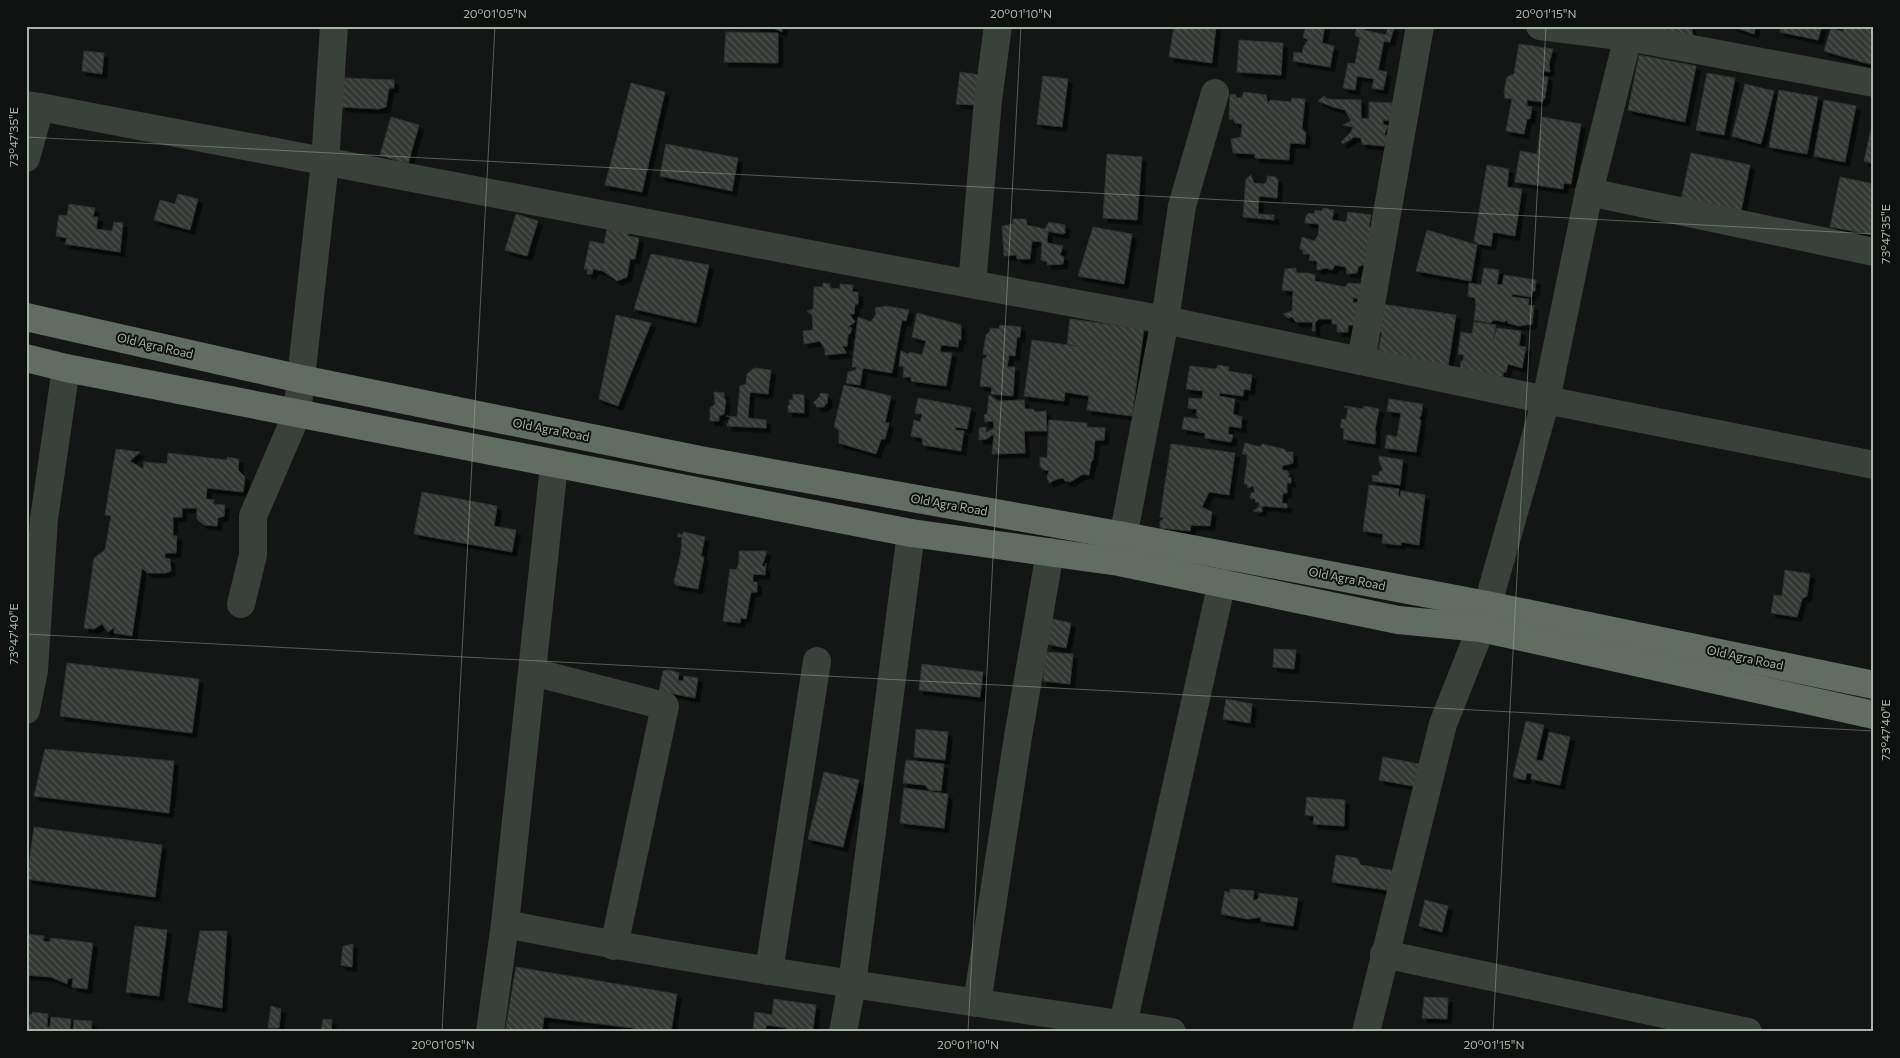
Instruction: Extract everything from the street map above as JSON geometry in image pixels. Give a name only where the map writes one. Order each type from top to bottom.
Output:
[{"type":"highway","name":"Old Agra Road","points":[[26,317],[300,379],[700,460],[1121,549],[1484,617],[1874,685]]},
{"type":"highway","points":[[66,368],[74,328]]},
{"type":"highway","points":[[26,358],[66,368],[554,465],[911,533],[1050,552],[1121,549],[1222,582],[1398,620],[1484,617],[1874,715]]},
{"type":"street","points":[[241,604],[253,555],[253,516],[297,414],[325,162],[334,26]]},
{"type":"street","points":[[972,284],[988,100],[998,26]]},
{"type":"street","points":[[1361,361],[1420,26]]},
{"type":"street","points":[[1540,26],[1629,32],[1874,83]]},
{"type":"street","points":[[1366,1032],[1443,724],[1484,617],[1546,400],[1589,192],[1629,32]]},
{"type":"street","points":[[1121,549],[1165,320],[1182,206],[1215,93]]},
{"type":"street","points":[[26,158],[33,106],[1165,320],[1546,400],[1874,465]]},
{"type":"street","points":[[1589,192],[1874,252]]},
{"type":"street","points":[[26,710],[34,670],[44,519],[66,368]]},
{"type":"street","points":[[490,1032],[505,924],[554,465]]},
{"type":"street","points":[[843,1032],[852,984],[911,533]]},
{"type":"street","points":[[977,1003],[1018,737],[1050,552]]},
{"type":"street","points":[[1122,1024],[1222,582]]},
{"type":"street","points":[[769,971],[817,661]]},
{"type":"street","points":[[533,672],[665,706],[614,946]]},
{"type":"street","points":[[505,924],[614,946],[1166,1031]]},
{"type":"street","points":[[1384,954],[1748,1032]]},
{"type":"building","points":[[755,26],[783,26],[782,32],[773,28]]},
{"type":"building","points":[[1174,26],[1216,26],[1212,63],[1169,57]]},
{"type":"building","points":[[1306,26],[1325,26],[1322,43],[1334,46],[1330,67],[1293,61],[1294,52],[1302,53],[1308,40],[1303,37]]},
{"type":"building","points":[[1357,26],[1365,26],[1364,30],[1386,35],[1388,26],[1394,27],[1390,42],[1384,41],[1378,70],[1387,72],[1383,90],[1372,88],[1374,79],[1357,76],[1355,90],[1343,88],[1348,63],[1355,64],[1360,38],[1355,35]]},
{"type":"building","points":[[1652,26],[1691,26],[1693,35],[1688,38],[1652,32]]},
{"type":"building","points":[[1731,26],[1756,26],[1754,34]]},
{"type":"building","points":[[1781,26],[1822,26],[1818,40],[1780,32]]},
{"type":"building","points":[[1845,26],[1874,26],[1874,62],[1869,64],[1824,51],[1831,28],[1843,32]]},
{"type":"building","points":[[726,32],[778,33],[778,63],[724,62]]},
{"type":"building","points":[[1239,40],[1283,43],[1281,75],[1237,72]]},
{"type":"building","points":[[1519,44],[1553,49],[1549,64],[1550,72],[1544,71],[1543,76],[1548,77],[1545,98],[1542,102],[1527,100],[1527,106],[1532,107],[1524,134],[1506,131],[1512,99],[1505,98],[1504,92],[1507,77],[1514,74]]},
{"type":"building","points":[[84,51],[104,53],[102,74],[82,71]]},
{"type":"building","points":[[1639,55],[1696,66],[1685,122],[1628,110]]},
{"type":"building","points":[[960,72],[980,75],[977,105],[956,104]]},
{"type":"building","points":[[1707,73],[1735,78],[1724,135],[1696,130]]},
{"type":"building","points":[[1043,76],[1068,79],[1062,127],[1037,124]]},
{"type":"building","points":[[343,79],[394,80],[394,88],[389,88],[386,107],[379,109],[341,107]]},
{"type":"building","points":[[631,83],[665,92],[642,192],[605,185]]},
{"type":"building","points":[[1745,84],[1774,91],[1761,144],[1732,136]]},
{"type":"building","points":[[1779,90],[1818,97],[1807,154],[1769,147]]},
{"type":"building","points":[[1244,92],[1266,95],[1268,104],[1270,100],[1291,102],[1292,98],[1305,99],[1302,128],[1306,133],[1305,144],[1290,143],[1289,160],[1255,158],[1255,154],[1233,153],[1231,139],[1241,137],[1242,124],[1235,123],[1234,120],[1229,119],[1230,95],[1235,94],[1237,98],[1242,97]]},
{"type":"building","points":[[1324,96],[1327,99],[1361,100],[1361,118],[1369,119],[1369,102],[1401,103],[1401,121],[1383,120],[1383,124],[1388,126],[1384,135],[1390,136],[1384,146],[1362,144],[1361,138],[1354,137],[1343,144],[1341,142],[1351,132],[1353,127],[1343,125],[1351,121],[1345,110],[1318,101]]},
{"type":"building","points":[[1824,100],[1856,106],[1845,162],[1814,156]]},
{"type":"building","points":[[1874,115],[1874,164],[1864,161]]},
{"type":"building","points":[[391,117],[419,125],[408,164],[380,155]]},
{"type":"building","points":[[1542,117],[1581,124],[1571,184],[1564,183],[1563,189],[1515,182],[1520,151],[1537,154]]},
{"type":"building","points":[[666,144],[738,158],[732,191],[660,176]]},
{"type":"building","points":[[1691,153],[1750,165],[1741,212],[1681,200]]},
{"type":"building","points":[[1107,154],[1142,157],[1137,220],[1103,218]]},
{"type":"building","points":[[1487,165],[1509,169],[1507,187],[1522,189],[1515,236],[1493,232],[1491,246],[1478,244],[1474,241]]},
{"type":"building","points":[[1251,175],[1254,183],[1264,184],[1267,181],[1267,176],[1276,177],[1278,180],[1277,198],[1259,196],[1258,214],[1274,215],[1274,220],[1243,217],[1246,179]]},
{"type":"building","points":[[1840,177],[1874,184],[1874,235],[1830,227]]},
{"type":"building","points":[[178,194],[198,199],[190,230],[154,220],[160,200],[175,204]]},
{"type":"building","points":[[69,204],[95,208],[93,217],[98,217],[96,229],[112,231],[114,222],[123,223],[120,252],[65,244],[67,238],[56,236],[59,215],[67,216]]},
{"type":"building","points":[[1323,208],[1334,210],[1332,220],[1346,222],[1348,212],[1371,215],[1369,227],[1381,229],[1365,264],[1358,267],[1357,273],[1347,274],[1346,267],[1335,265],[1332,270],[1326,268],[1317,270],[1317,261],[1309,260],[1310,254],[1303,254],[1303,250],[1300,249],[1302,237],[1314,241],[1318,236],[1319,224],[1305,223],[1306,216],[1309,213],[1314,214],[1315,210],[1322,211]]},
{"type":"building","points":[[516,214],[538,221],[527,256],[505,250]]},
{"type":"building","points":[[1013,219],[1026,219],[1027,225],[1045,229],[1049,222],[1065,225],[1065,233],[1048,231],[1047,243],[1063,246],[1060,255],[1064,257],[1063,264],[1047,265],[1047,262],[1041,260],[1042,242],[1032,241],[1030,259],[1017,259],[1016,255],[1004,256],[1002,226],[1012,224]]},
{"type":"building","points":[[1093,227],[1132,234],[1124,284],[1078,276]]},
{"type":"building","points":[[607,228],[629,232],[628,236],[639,238],[635,259],[630,259],[627,277],[617,281],[603,271],[593,269],[592,274],[587,274],[588,269],[584,269],[590,241],[604,244]]},
{"type":"building","points":[[1427,230],[1477,245],[1471,281],[1416,271]]},
{"type":"building","points":[[651,254],[709,265],[696,323],[634,309]]},
{"type":"building","points":[[1296,268],[1296,273],[1315,275],[1315,281],[1345,287],[1348,283],[1362,284],[1365,302],[1353,297],[1353,303],[1357,302],[1362,325],[1348,325],[1348,332],[1337,332],[1337,324],[1332,324],[1332,319],[1319,319],[1315,323],[1315,331],[1312,331],[1313,322],[1296,322],[1292,317],[1288,318],[1283,314],[1292,311],[1293,291],[1282,290],[1285,269]]},
{"type":"building","points":[[1484,268],[1499,270],[1497,284],[1502,285],[1504,275],[1536,280],[1536,290],[1532,292],[1531,297],[1512,294],[1512,297],[1529,299],[1528,305],[1534,306],[1532,324],[1519,326],[1508,323],[1507,320],[1504,322],[1494,320],[1490,323],[1474,320],[1476,305],[1475,298],[1468,296],[1469,283],[1481,285]]},
{"type":"building","points":[[823,283],[830,284],[830,288],[840,289],[840,284],[853,285],[852,292],[858,292],[858,304],[855,304],[854,314],[849,314],[855,322],[848,327],[852,328],[850,334],[848,334],[847,346],[842,346],[847,353],[825,355],[825,350],[820,341],[804,344],[803,331],[813,330],[812,315],[807,311],[813,309],[814,287],[823,287]]},
{"type":"building","points":[[1374,303],[1456,315],[1447,373],[1376,360],[1382,333],[1378,330]]},
{"type":"building","points":[[886,306],[909,310],[906,321],[902,320],[892,373],[863,368],[860,385],[846,383],[848,372],[856,370],[856,367],[852,367],[858,317],[871,322],[876,314],[875,308]]},
{"type":"building","points":[[917,313],[961,325],[961,340],[959,339],[958,347],[941,345],[940,352],[952,353],[946,386],[911,381],[911,377],[903,377],[904,366],[899,366],[901,351],[908,354],[910,352],[922,355],[926,341],[912,337]]},
{"type":"building","points":[[616,315],[651,323],[618,406],[599,399]]},
{"type":"building","points":[[1070,319],[1144,329],[1132,416],[1087,410],[1089,396],[1065,392],[1064,401],[1024,396],[1032,340],[1076,346],[1067,344]]},
{"type":"building","points":[[1474,322],[1496,325],[1493,340],[1497,328],[1521,331],[1519,346],[1526,347],[1522,368],[1508,364],[1506,372],[1503,372],[1503,377],[1460,369],[1464,355],[1458,354],[1461,332],[1472,334]]},
{"type":"building","points":[[1000,325],[1021,327],[1020,337],[1017,337],[1015,356],[1009,355],[1007,367],[1015,367],[1013,396],[991,394],[992,387],[980,386],[983,359],[987,355],[983,354],[986,335],[990,328],[999,329]]},
{"type":"building","points":[[1218,365],[1229,367],[1228,371],[1252,375],[1250,390],[1244,389],[1243,396],[1220,393],[1219,396],[1235,399],[1233,414],[1242,417],[1241,428],[1229,426],[1228,434],[1233,435],[1231,442],[1205,438],[1205,433],[1182,429],[1184,417],[1200,419],[1196,415],[1197,409],[1188,408],[1189,398],[1202,399],[1203,391],[1186,389],[1190,366],[1216,369]]},
{"type":"building","points":[[754,368],[771,370],[768,394],[750,392],[748,418],[766,420],[766,428],[727,426],[730,417],[726,416],[737,417],[740,386],[746,384],[747,374]]},
{"type":"building","points":[[844,385],[891,396],[885,423],[889,423],[885,439],[881,439],[876,454],[839,443],[839,430],[834,427]]},
{"type":"building","points":[[714,392],[724,393],[726,400],[724,414],[719,416],[719,421],[710,421],[710,408],[715,404]]},
{"type":"building","points":[[820,393],[828,394],[827,404],[824,407],[816,407],[816,404],[813,403],[820,396]]},
{"type":"building","points":[[793,394],[804,395],[804,413],[788,412],[789,400],[793,400]]},
{"type":"building","points":[[989,395],[998,401],[1024,400],[1025,409],[1033,409],[1035,412],[1046,411],[1047,431],[1024,431],[1025,453],[992,454],[994,433],[987,439],[979,440],[979,428],[986,427],[986,433],[994,428],[993,421],[985,422],[984,415],[987,414]]},
{"type":"building","points":[[918,398],[971,408],[967,429],[956,427],[955,430],[964,431],[961,451],[923,445],[922,438],[911,436],[914,420],[920,422],[922,414],[915,413]]},
{"type":"building","points":[[1389,399],[1423,404],[1419,418],[1421,420],[1416,452],[1385,448],[1387,435],[1397,437],[1401,413],[1387,411]]},
{"type":"building","points":[[1345,406],[1363,409],[1364,406],[1379,409],[1375,430],[1375,444],[1343,439],[1344,429],[1340,427],[1342,419],[1346,420],[1348,408]]},
{"type":"building","points":[[1049,420],[1087,423],[1087,427],[1105,428],[1104,440],[1095,440],[1089,475],[1083,474],[1070,482],[1065,481],[1063,478],[1049,483],[1047,477],[1049,471],[1042,469],[1040,466],[1040,457],[1047,458]]},
{"type":"building","points":[[1245,443],[1261,447],[1262,444],[1284,449],[1286,452],[1293,452],[1293,463],[1282,466],[1282,470],[1288,471],[1288,478],[1291,477],[1291,483],[1287,483],[1287,493],[1283,493],[1282,503],[1287,504],[1287,508],[1262,506],[1262,512],[1253,511],[1259,507],[1259,502],[1256,503],[1255,499],[1250,498],[1251,493],[1255,492],[1253,486],[1248,488],[1247,484],[1244,484],[1247,455],[1242,454]]},
{"type":"building","points":[[1171,444],[1235,453],[1229,495],[1209,492],[1202,507],[1212,512],[1210,526],[1191,525],[1190,531],[1160,528],[1160,521],[1164,518],[1160,517]]},
{"type":"building","points":[[116,449],[140,452],[130,461],[143,469],[144,462],[167,464],[168,453],[227,460],[227,457],[239,459],[238,470],[245,477],[243,492],[207,488],[206,499],[214,500],[213,504],[225,505],[224,516],[218,518],[217,526],[204,525],[197,519],[197,508],[182,508],[182,517],[173,517],[173,536],[177,536],[176,553],[165,553],[165,558],[170,559],[171,571],[166,573],[147,573],[142,568],[132,636],[114,633],[115,627],[108,632],[102,624],[94,629],[84,628],[94,558],[105,550],[111,516],[105,515]]},
{"type":"building","points":[[1379,456],[1403,460],[1400,485],[1373,481],[1372,475],[1379,476],[1379,472],[1383,470]]},
{"type":"building","points":[[1369,485],[1399,489],[1398,496],[1400,497],[1401,491],[1425,495],[1419,545],[1401,542],[1401,545],[1382,543],[1383,534],[1363,531]]},
{"type":"building","points":[[422,492],[497,506],[494,526],[516,530],[512,552],[414,534]]},
{"type":"building","points":[[684,532],[705,537],[701,556],[704,557],[698,589],[676,585],[674,582],[681,552],[682,537],[678,537],[678,533],[682,535]]},
{"type":"building","points":[[739,551],[767,551],[762,566],[765,567],[766,563],[765,575],[753,574],[753,582],[757,582],[757,592],[751,592],[746,619],[741,618],[740,623],[723,621],[730,569],[736,570],[739,563]]},
{"type":"building","points":[[1785,570],[1810,574],[1807,596],[1802,599],[1797,617],[1771,613],[1774,595],[1782,596]]},
{"type":"building","points":[[1052,619],[1071,623],[1066,648],[1047,644]]},
{"type":"building","points":[[1274,649],[1296,650],[1294,669],[1273,667]]},
{"type":"building","points":[[1045,652],[1073,654],[1070,684],[1043,681]]},
{"type":"building","points":[[67,663],[199,679],[192,733],[60,716]]},
{"type":"building","points":[[922,664],[983,672],[980,697],[919,690]]},
{"type":"building","points":[[669,670],[679,673],[678,680],[683,681],[684,676],[698,678],[695,698],[659,691],[663,671]]},
{"type":"building","points":[[1226,699],[1252,704],[1250,723],[1223,719]]},
{"type":"building","points":[[1526,721],[1544,725],[1536,760],[1543,761],[1549,732],[1570,737],[1560,785],[1531,779],[1532,774],[1527,773],[1525,780],[1513,777]]},
{"type":"building","points":[[916,729],[948,732],[945,760],[914,757]]},
{"type":"building","points":[[45,749],[174,761],[169,813],[34,796]]},
{"type":"building","points":[[1383,757],[1424,765],[1419,787],[1379,780]]},
{"type":"building","points":[[906,760],[944,764],[941,791],[929,790],[925,785],[903,783]]},
{"type":"building","points":[[824,772],[859,780],[843,847],[808,839]]},
{"type":"building","points":[[904,788],[948,794],[944,828],[900,823]]},
{"type":"building","points":[[1307,797],[1345,800],[1344,826],[1313,824],[1314,816],[1305,815]]},
{"type":"building","points":[[34,827],[162,845],[155,897],[27,879]]},
{"type":"building","points":[[1336,855],[1357,858],[1361,865],[1396,871],[1393,891],[1332,882]]},
{"type":"building","points":[[1230,889],[1254,891],[1253,901],[1258,899],[1259,893],[1298,898],[1293,926],[1261,921],[1261,917],[1248,919],[1221,914],[1225,891],[1230,893]]},
{"type":"building","points":[[1425,900],[1448,906],[1442,932],[1419,926]]},
{"type":"building","points":[[135,926],[167,930],[159,996],[126,992]]},
{"type":"building","points":[[200,931],[227,931],[222,1008],[188,1002]]},
{"type":"building","points":[[26,934],[44,936],[43,941],[50,942],[51,938],[93,943],[87,989],[72,987],[73,978],[68,979],[67,984],[51,977],[26,975]]},
{"type":"building","points":[[353,944],[352,967],[341,965],[343,946]]},
{"type":"building","points":[[516,967],[677,994],[671,1032],[633,1032],[633,1028],[544,1017],[542,1032],[505,1032]]},
{"type":"building","points":[[1424,997],[1448,998],[1447,1019],[1422,1018]]},
{"type":"building","points":[[774,999],[816,1005],[813,1030],[795,1028],[795,1032],[787,1032],[787,1028],[767,1025],[765,1030],[753,1029],[755,1012],[772,1015]]},
{"type":"building","points":[[271,1006],[281,1009],[279,1028],[268,1028]]},
{"type":"building","points":[[33,1012],[48,1014],[47,1027],[50,1027],[51,1017],[71,1019],[70,1031],[73,1030],[74,1020],[92,1021],[91,1032],[27,1032],[26,1016],[31,1015]]},
{"type":"building","points":[[323,1019],[332,1020],[331,1032],[321,1032]]}]
